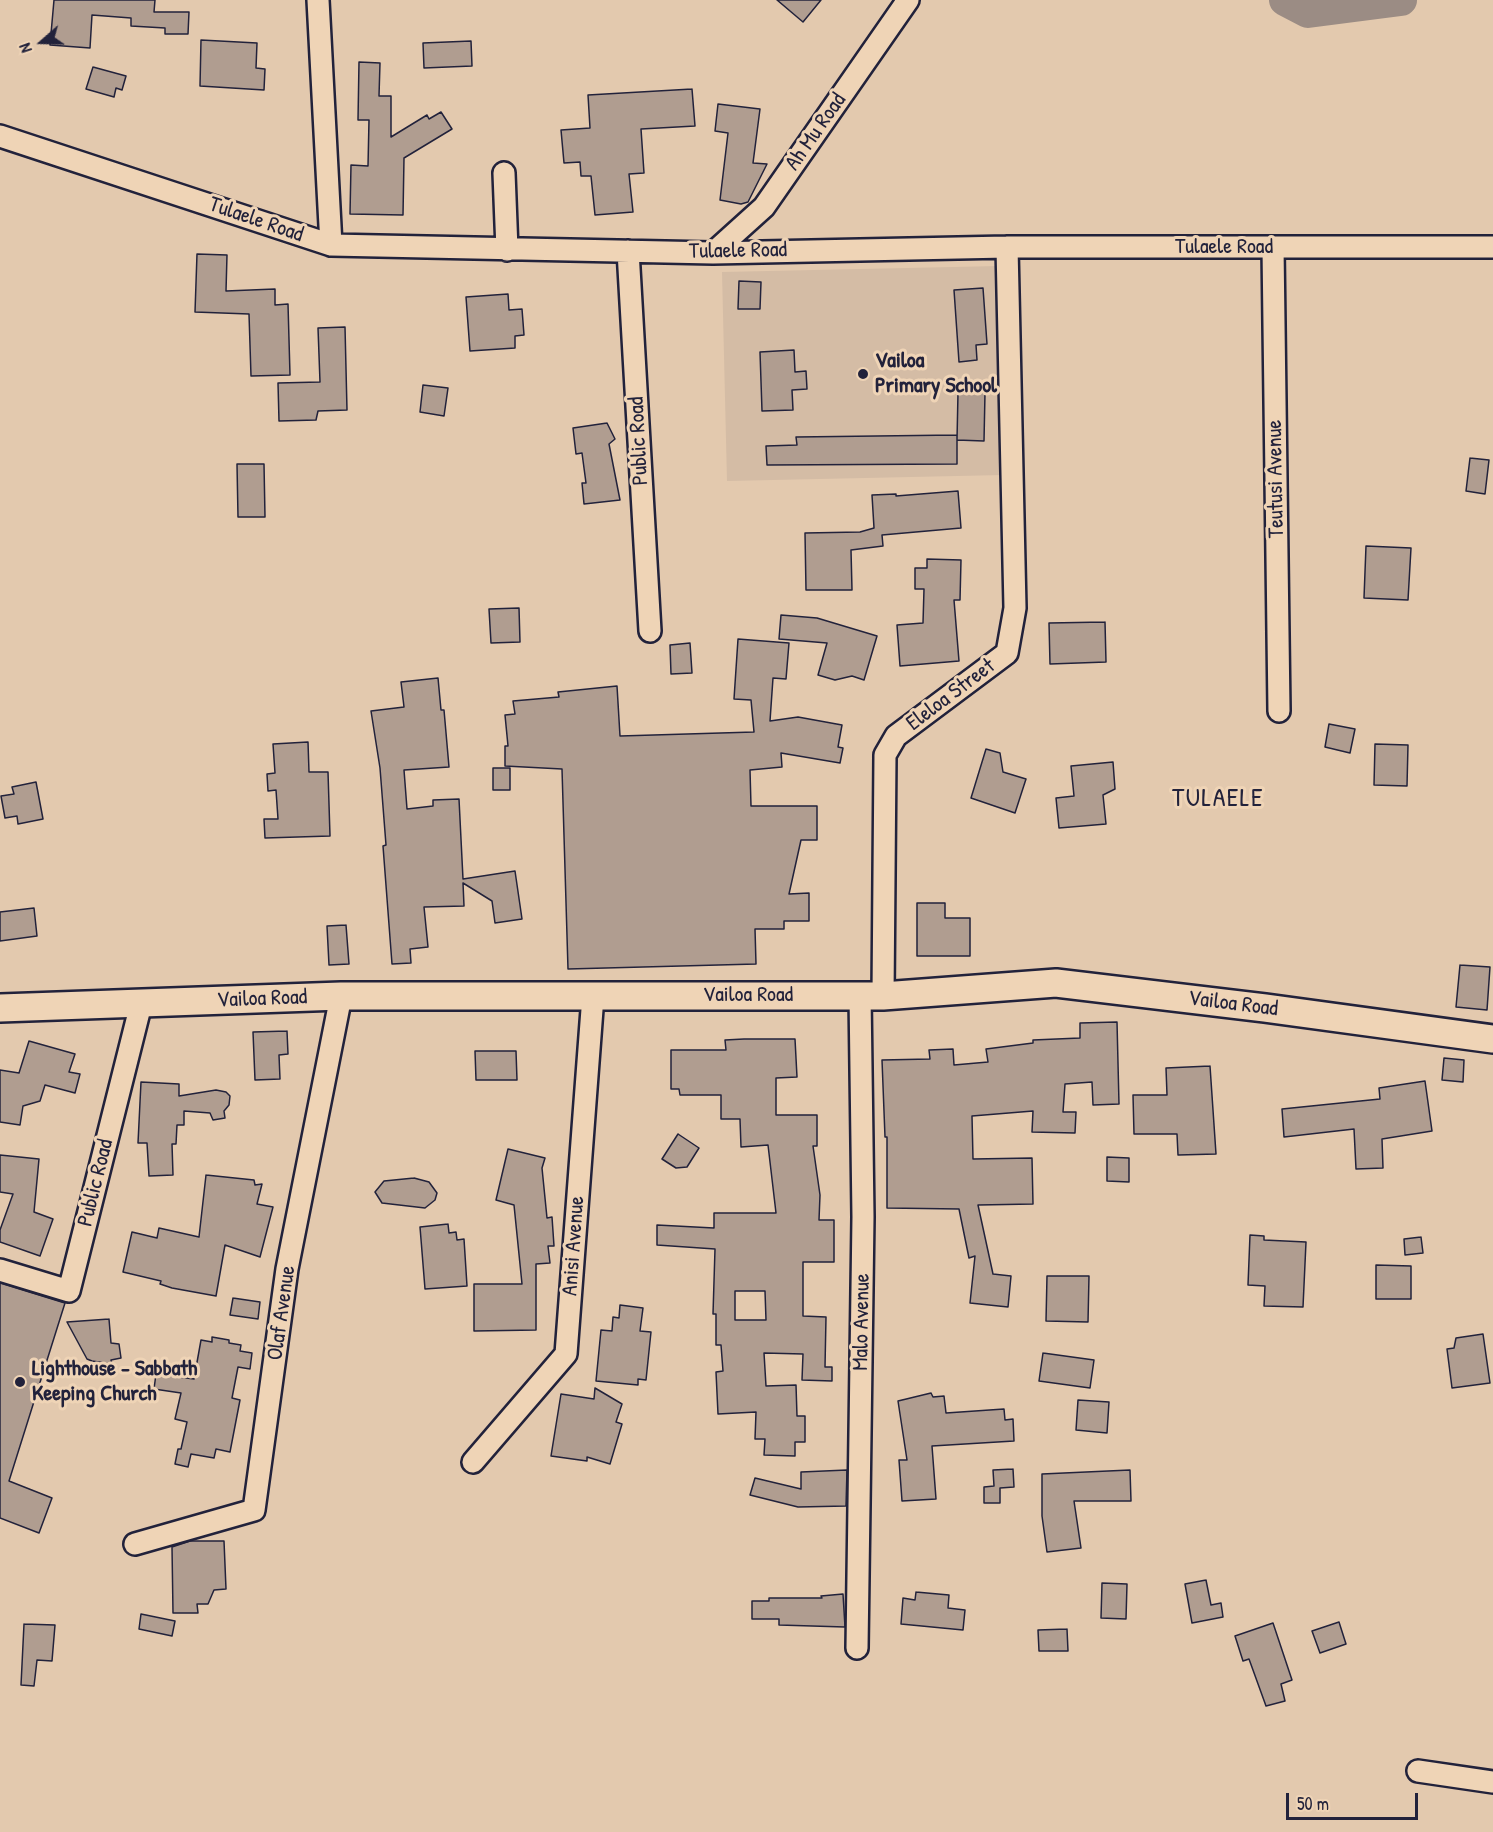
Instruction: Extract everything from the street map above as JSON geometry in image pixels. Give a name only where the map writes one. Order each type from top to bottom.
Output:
[{"type":"main road","name":"Vailoa Road","points":[[0,1008],[341,996],[872,996],[1056,983],[1493,1039]]},
{"type":"street","points":[[318,0],[331,245]]},
{"type":"street","name":"Ah Mu Road","points":[[713,253],[764,207],[908,0]]},
{"type":"street","name":"Tulaele Road","points":[[0,135],[331,245],[713,253],[1007,247],[1493,247]]},
{"type":"street","points":[[504,173],[507,249]]},
{"type":"street","name":"Teutusi Avenue","points":[[1273,246],[1279,711]]},
{"type":"street","name":"Eleloa Street","points":[[872,996],[885,755],[896,736],[1007,653],[1015,608],[1007,247]]},
{"type":"street","name":"Public Road","points":[[628,251],[650,631]]},
{"type":"street","name":"Olaf Avenue","points":[[135,1544],[254,1510],[287,1269],[341,996]]},
{"type":"street","name":"Anisi Avenue","points":[[473,1462],[566,1354],[593,996]]},
{"type":"street","name":"Malo Avenue","points":[[857,1648],[863,1217],[872,996]]},
{"type":"street","name":"Public Road","points":[[0,1270],[69,1291],[141,1004]]},
{"type":"street","points":[[1418,1771],[1493,1782]]},
{"type":"shaded area","name":"Vailoa Primary School","points":[[999,266],[1003,475],[727,481],[722,272]]},
{"type":"building","points":[[54,0],[155,0],[154,12],[189,12],[188,34],[165,34],[165,28],[131,26],[131,18],[92,15],[90,48],[50,45]]},
{"type":"building","points":[[777,0],[821,0],[803,22]]},
{"type":"building","points":[[201,40],[257,43],[256,68],[265,69],[264,90],[200,86]]},
{"type":"building","points":[[471,41],[472,66],[424,68],[423,43]]},
{"type":"building","points":[[359,62],[380,63],[379,96],[391,96],[391,137],[427,115],[429,119],[441,112],[452,129],[404,158],[403,215],[350,214],[351,165],[368,166],[369,120],[358,120]]},
{"type":"building","points":[[93,67],[126,76],[122,90],[116,88],[114,97],[86,89]]},
{"type":"building","points":[[692,89],[695,126],[641,129],[644,173],[629,174],[633,212],[595,215],[591,176],[581,176],[580,162],[564,163],[561,130],[590,128],[588,95]]},
{"type":"building","points":[[718,104],[760,109],[753,163],[767,164],[748,202],[741,204],[720,200],[728,133],[715,131]]},
{"type":"building","points":[[197,254],[227,255],[226,291],[275,289],[275,305],[288,304],[290,375],[251,376],[249,314],[195,312]]},
{"type":"building","points":[[739,281],[761,282],[760,309],[738,309]]},
{"type":"building","points":[[983,288],[987,344],[976,345],[977,360],[959,362],[954,290]]},
{"type":"building","points":[[508,294],[509,310],[522,309],[524,335],[515,336],[515,348],[470,351],[466,297]]},
{"type":"building","points":[[345,327],[347,410],[318,411],[316,420],[279,421],[278,383],[320,382],[318,328]]},
{"type":"building","points":[[794,350],[795,372],[806,371],[807,389],[792,390],[793,410],[762,411],[760,352]]},
{"type":"building","points":[[423,385],[448,388],[444,416],[420,412]]},
{"type":"building","points":[[958,393],[985,393],[984,441],[957,440]]},
{"type":"building","points":[[607,423],[615,439],[609,444],[620,500],[584,504],[582,483],[586,483],[582,453],[576,454],[573,428]]},
{"type":"building","points":[[957,435],[957,464],[767,465],[766,446],[797,445],[796,437]]},
{"type":"building","points":[[1470,458],[1489,460],[1485,494],[1466,491]]},
{"type":"building","points":[[237,464],[264,464],[265,517],[238,517]]},
{"type":"building","points":[[958,491],[961,528],[882,535],[883,546],[851,550],[852,590],[806,590],[805,533],[860,532],[874,528],[872,495],[896,494],[896,496]]},
{"type":"building","points":[[1366,546],[1411,548],[1408,600],[1364,598]]},
{"type":"building","points":[[927,559],[961,560],[960,600],[954,600],[959,661],[900,666],[897,625],[923,623],[924,589],[915,589],[915,568],[927,568]]},
{"type":"building","points":[[519,608],[520,642],[491,643],[489,609]]},
{"type":"building","points":[[781,615],[817,618],[877,636],[864,680],[852,676],[835,680],[818,675],[827,643],[779,639]]},
{"type":"building","points":[[1105,622],[1106,662],[1050,664],[1049,623]]},
{"type":"building","points":[[738,639],[789,643],[786,679],[773,678],[770,721],[798,717],[842,725],[838,747],[843,748],[840,763],[781,753],[782,767],[750,770],[751,806],[817,806],[817,840],[801,840],[789,894],[809,893],[809,921],[784,921],[784,929],[755,929],[756,964],[568,969],[562,769],[505,766],[505,746],[508,746],[505,715],[515,714],[513,701],[559,697],[558,692],[617,686],[620,736],[754,732],[751,700],[734,699]]},
{"type":"building","points":[[690,643],[692,673],[671,674],[670,645]]},
{"type":"building","points":[[438,678],[441,710],[444,710],[449,767],[404,770],[407,809],[433,806],[433,800],[459,799],[463,879],[515,871],[522,919],[495,923],[492,901],[463,883],[464,906],[424,907],[428,947],[410,949],[411,963],[392,964],[380,768],[371,711],[404,707],[401,682]]},
{"type":"building","points":[[1329,724],[1355,729],[1350,753],[1325,747]]},
{"type":"building","points":[[308,742],[309,772],[328,772],[330,836],[265,838],[264,819],[278,819],[276,790],[268,791],[267,774],[275,773],[273,744]]},
{"type":"building","points":[[1375,744],[1408,745],[1407,786],[1374,785]]},
{"type":"building","points":[[986,749],[1000,753],[1003,772],[1026,779],[1015,813],[971,798]]},
{"type":"building","points":[[1113,762],[1115,789],[1103,795],[1106,824],[1059,828],[1056,798],[1074,796],[1071,766]]},
{"type":"building","points":[[493,768],[510,768],[510,790],[493,790]]},
{"type":"building","points":[[36,782],[43,819],[18,824],[17,816],[5,818],[1,796],[14,794],[12,787]]},
{"type":"building","points":[[917,903],[945,903],[945,918],[970,918],[970,956],[917,956]]},
{"type":"building","points":[[34,908],[37,936],[0,941],[0,912]]},
{"type":"building","points":[[346,925],[349,964],[329,965],[327,926]]},
{"type":"building","points":[[1460,965],[1490,967],[1487,1010],[1456,1007]]},
{"type":"building","points":[[1117,1022],[1119,1104],[1093,1105],[1092,1082],[1065,1084],[1063,1112],[1076,1112],[1075,1133],[1032,1132],[1033,1111],[972,1116],[973,1159],[1032,1158],[1033,1204],[978,1205],[993,1274],[1011,1276],[1008,1307],[970,1303],[975,1256],[969,1258],[959,1209],[887,1208],[887,1137],[885,1137],[882,1060],[930,1059],[929,1050],[953,1049],[954,1065],[988,1062],[986,1049],[1033,1043],[1033,1040],[1080,1038],[1080,1023]]},
{"type":"building","points":[[287,1031],[288,1054],[279,1055],[280,1079],[255,1080],[253,1032]]},
{"type":"building","points":[[795,1039],[797,1077],[776,1078],[776,1115],[817,1115],[817,1146],[813,1146],[820,1195],[819,1220],[834,1220],[834,1262],[803,1262],[803,1316],[826,1317],[825,1367],[832,1367],[832,1381],[802,1380],[803,1354],[764,1353],[766,1386],[796,1385],[797,1416],[805,1416],[805,1442],[795,1442],[795,1456],[764,1455],[765,1439],[755,1439],[756,1412],[718,1414],[716,1372],[723,1371],[721,1345],[716,1345],[716,1314],[713,1314],[715,1249],[657,1245],[657,1225],[714,1228],[714,1213],[776,1213],[768,1145],[741,1147],[740,1119],[721,1119],[721,1095],[680,1095],[679,1089],[671,1089],[671,1050],[726,1050],[725,1040]],"holes":[[[735,1291],[765,1291],[766,1320],[735,1320]]]},
{"type":"building","points":[[29,1041],[75,1054],[69,1072],[80,1074],[75,1093],[45,1085],[40,1101],[23,1106],[20,1125],[0,1122],[0,1070],[19,1073]]},
{"type":"building","points":[[475,1051],[516,1051],[517,1080],[476,1080]]},
{"type":"building","points":[[1444,1058],[1464,1060],[1463,1082],[1442,1080]]},
{"type":"building","points":[[1210,1066],[1216,1154],[1178,1155],[1177,1134],[1134,1134],[1133,1095],[1167,1095],[1166,1068]]},
{"type":"building","points":[[1425,1081],[1432,1131],[1382,1139],[1383,1168],[1356,1169],[1354,1129],[1284,1137],[1282,1109],[1380,1099],[1379,1088]]},
{"type":"building","points":[[141,1082],[179,1084],[179,1096],[216,1090],[226,1092],[230,1096],[229,1105],[224,1111],[225,1118],[213,1120],[210,1113],[184,1111],[184,1125],[177,1125],[176,1144],[172,1144],[173,1175],[149,1176],[147,1143],[138,1143]]},
{"type":"building","points":[[678,1134],[699,1148],[687,1167],[676,1168],[662,1159]]},
{"type":"building","points":[[508,1149],[545,1158],[542,1168],[547,1218],[552,1217],[554,1246],[548,1246],[550,1263],[536,1264],[536,1330],[474,1331],[474,1284],[522,1284],[514,1205],[496,1200]]},
{"type":"building","points":[[0,1155],[39,1159],[34,1212],[53,1219],[40,1256],[0,1242],[0,1230],[13,1194],[0,1192]]},
{"type":"building","points":[[1107,1157],[1129,1158],[1129,1182],[1107,1181]]},
{"type":"building","points":[[206,1175],[254,1180],[255,1185],[262,1184],[257,1204],[273,1207],[260,1257],[225,1245],[216,1296],[172,1288],[160,1284],[161,1281],[123,1272],[132,1232],[157,1238],[159,1228],[199,1237]]},
{"type":"building","points":[[414,1178],[429,1182],[437,1193],[435,1200],[425,1208],[382,1203],[375,1192],[384,1181]]},
{"type":"building","points":[[448,1224],[449,1233],[456,1232],[457,1240],[464,1239],[467,1286],[425,1289],[420,1227]]},
{"type":"building","points":[[1250,1235],[1264,1236],[1264,1240],[1306,1242],[1303,1307],[1264,1306],[1265,1286],[1248,1285]]},
{"type":"building","points":[[1421,1237],[1423,1253],[1405,1255],[1404,1239]]},
{"type":"building","points":[[1376,1265],[1411,1266],[1411,1299],[1376,1299]]},
{"type":"building","points":[[1047,1276],[1089,1276],[1088,1322],[1046,1321]]},
{"type":"building","name":"Lighthouse - Sabbath Keeping Church","points":[[0,1283],[65,1303],[9,1481],[52,1498],[39,1533],[0,1518]]},
{"type":"building","points":[[233,1298],[260,1302],[258,1319],[230,1315]]},
{"type":"building","points":[[620,1305],[643,1308],[640,1331],[651,1332],[646,1380],[638,1379],[638,1385],[596,1381],[601,1330],[612,1331],[613,1317],[619,1318]]},
{"type":"building","points":[[109,1319],[111,1343],[119,1344],[121,1358],[111,1360],[112,1364],[87,1359],[67,1322]]},
{"type":"building","points":[[1483,1334],[1490,1383],[1452,1388],[1447,1349],[1454,1348],[1456,1338]]},
{"type":"building","points":[[212,1337],[229,1340],[229,1343],[241,1345],[240,1351],[252,1353],[250,1369],[238,1367],[232,1398],[240,1400],[230,1452],[216,1449],[214,1458],[191,1454],[188,1467],[175,1464],[187,1422],[175,1419],[181,1393],[154,1389],[156,1374],[194,1379],[201,1340],[212,1342]]},
{"type":"building","points":[[1043,1353],[1094,1360],[1090,1388],[1039,1381]]},
{"type":"building","points":[[595,1388],[622,1404],[616,1422],[622,1424],[610,1464],[587,1457],[587,1461],[551,1456],[561,1394],[594,1399]]},
{"type":"building","points":[[931,1393],[933,1397],[944,1396],[946,1413],[1004,1409],[1005,1420],[1013,1419],[1014,1441],[932,1446],[936,1499],[902,1501],[899,1460],[907,1460],[898,1401]]},
{"type":"building","points":[[1078,1400],[1109,1402],[1107,1433],[1076,1430]]},
{"type":"building","points":[[1013,1469],[1014,1487],[1000,1488],[1000,1503],[984,1503],[984,1487],[994,1486],[993,1470]]},
{"type":"building","points":[[847,1470],[846,1506],[798,1507],[750,1495],[755,1478],[801,1489],[801,1472]]},
{"type":"building","points":[[1130,1470],[1131,1501],[1074,1501],[1081,1548],[1047,1552],[1042,1516],[1042,1474]]},
{"type":"building","points":[[190,1541],[224,1541],[226,1589],[214,1590],[208,1604],[197,1604],[198,1613],[173,1613],[172,1547]]},
{"type":"building","points":[[1206,1580],[1211,1605],[1221,1603],[1223,1617],[1192,1623],[1185,1584]]},
{"type":"building","points":[[1102,1583],[1127,1584],[1126,1619],[1101,1618]]},
{"type":"building","points":[[916,1592],[949,1595],[948,1608],[965,1610],[963,1630],[901,1624],[903,1598],[915,1600]]},
{"type":"building","points":[[843,1594],[845,1627],[779,1625],[779,1619],[752,1619],[752,1601],[769,1601],[769,1598],[822,1598],[821,1596]]},
{"type":"building","points":[[141,1614],[175,1621],[172,1636],[139,1629]]},
{"type":"building","points":[[1339,1622],[1346,1644],[1320,1653],[1312,1631]]},
{"type":"building","points":[[1273,1623],[1292,1680],[1281,1684],[1285,1701],[1266,1706],[1249,1659],[1243,1661],[1235,1636]]},
{"type":"building","points":[[24,1624],[55,1625],[52,1661],[37,1660],[34,1686],[21,1685]]},
{"type":"building","points":[[1067,1629],[1068,1651],[1039,1651],[1038,1630]]},
{"type":"waterway","points":[[1285,0],[1308,12],[1401,0]]},
{"type":"place","name":"Vailoa Primary School","points":[[863,374]]},
{"type":"place","name":"Lighthouse - Sabbath Keeping Church","points":[[20,1382]]},
{"type":"district","name":"TULAELE","points":[[1218,799]]}]
